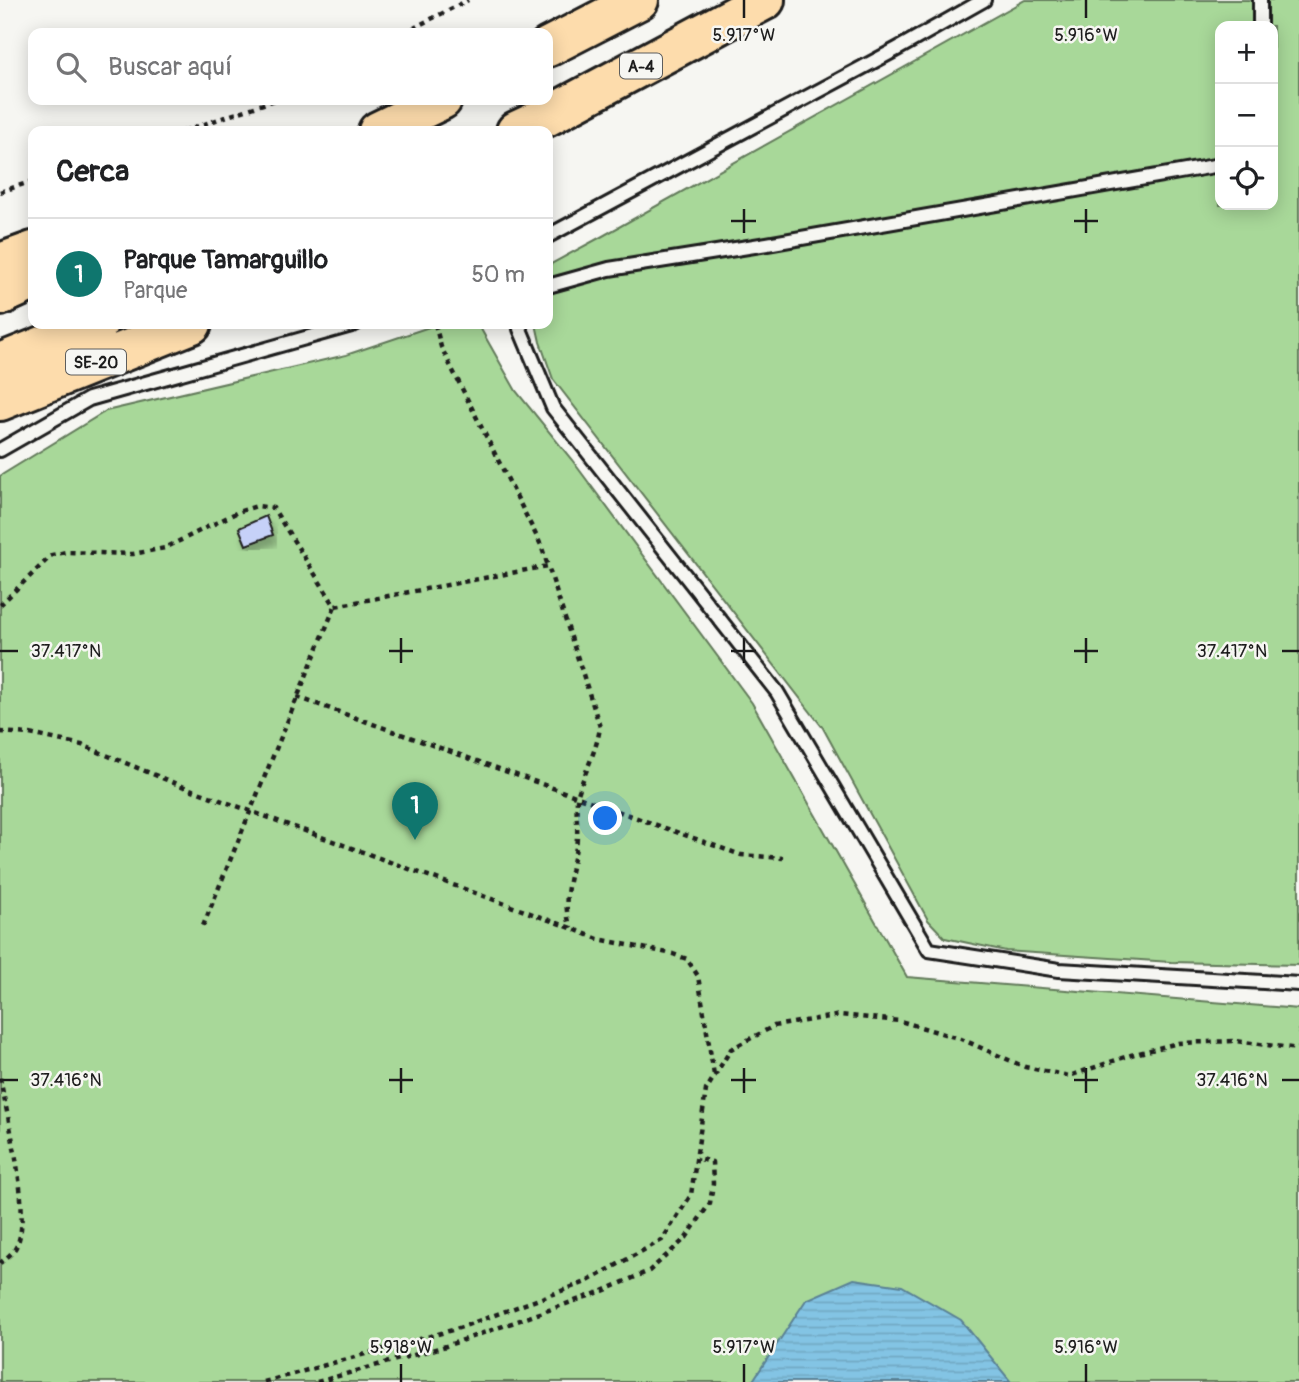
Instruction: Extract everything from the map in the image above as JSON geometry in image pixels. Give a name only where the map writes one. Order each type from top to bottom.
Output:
[{"type":"highway","points":[[553,44],[639,0]]},
{"type":"highway","name":"A-4","points":[[527,126],[765,0]]},
{"type":"highway","points":[[553,139],[778,0]]},
{"type":"highway","points":[[381,126],[430,105]]},
{"type":"highway","points":[[0,296],[22,263]]},
{"type":"highway","points":[[0,363],[85,329]]},
{"type":"highway","name":"SE-20","points":[[0,401],[180,329]]},
{"type":"lane","points":[[553,233],[984,0]]},
{"type":"lane","points":[[1260,0],[1260,21]]},
{"type":"lane","points":[[553,285],[609,269],[1215,166]]},
{"type":"lane","points":[[0,450],[89,399],[337,329]]},
{"type":"lane","points":[[520,329],[553,408],[777,692],[929,950],[1059,970],[1299,984]]},
{"type":"path","points":[[414,28],[468,0]]},
{"type":"path","points":[[199,126],[260,105]]},
{"type":"path","points":[[0,192],[28,183]]},
{"type":"path","points":[[436,329],[441,347],[541,545],[600,727],[598,740],[577,797],[577,840],[565,903],[571,928]]},
{"type":"path","points":[[0,605],[52,555],[66,552],[133,554],[165,548],[257,506],[273,508],[335,607]]},
{"type":"path","points":[[335,607],[548,566]]},
{"type":"path","points":[[203,926],[335,607]]},
{"type":"path","points":[[298,697],[741,855],[783,858]]},
{"type":"path","points":[[0,732],[30,734],[82,745],[178,785],[598,939],[687,959],[698,976],[714,1076]]},
{"type":"path","points":[[264,1382],[456,1329],[586,1282],[662,1240],[691,1195],[706,1090],[730,1049],[774,1026],[841,1016],[900,1021],[961,1039],[1025,1067],[1069,1076],[1131,1055],[1178,1043],[1235,1041],[1299,1049]]},
{"type":"path","points":[[0,1078],[22,1213],[16,1247],[0,1263]]},
{"type":"path","points":[[317,1382],[446,1346],[603,1291],[649,1271],[686,1238],[710,1203],[712,1161],[696,1158]]},
{"type":"green space","points":[[1025,0],[1299,0],[1299,965],[1171,962],[1006,951],[945,938],[928,920],[823,728],[553,379],[537,329],[553,329],[553,263]]},
{"type":"green space","points":[[423,329],[481,329],[516,391],[572,460],[752,703],[907,977],[1299,1009],[1299,1382],[0,1382],[0,476],[106,411],[346,355]]},
{"type":"water","points":[[854,1279],[902,1286],[961,1320],[1011,1382],[752,1382],[806,1300]]},
{"type":"building","points":[[266,516],[273,535],[246,545],[239,528]]},
{"type":"place","name":"Parque Tamarguillo","points":[[415,840]]}]
